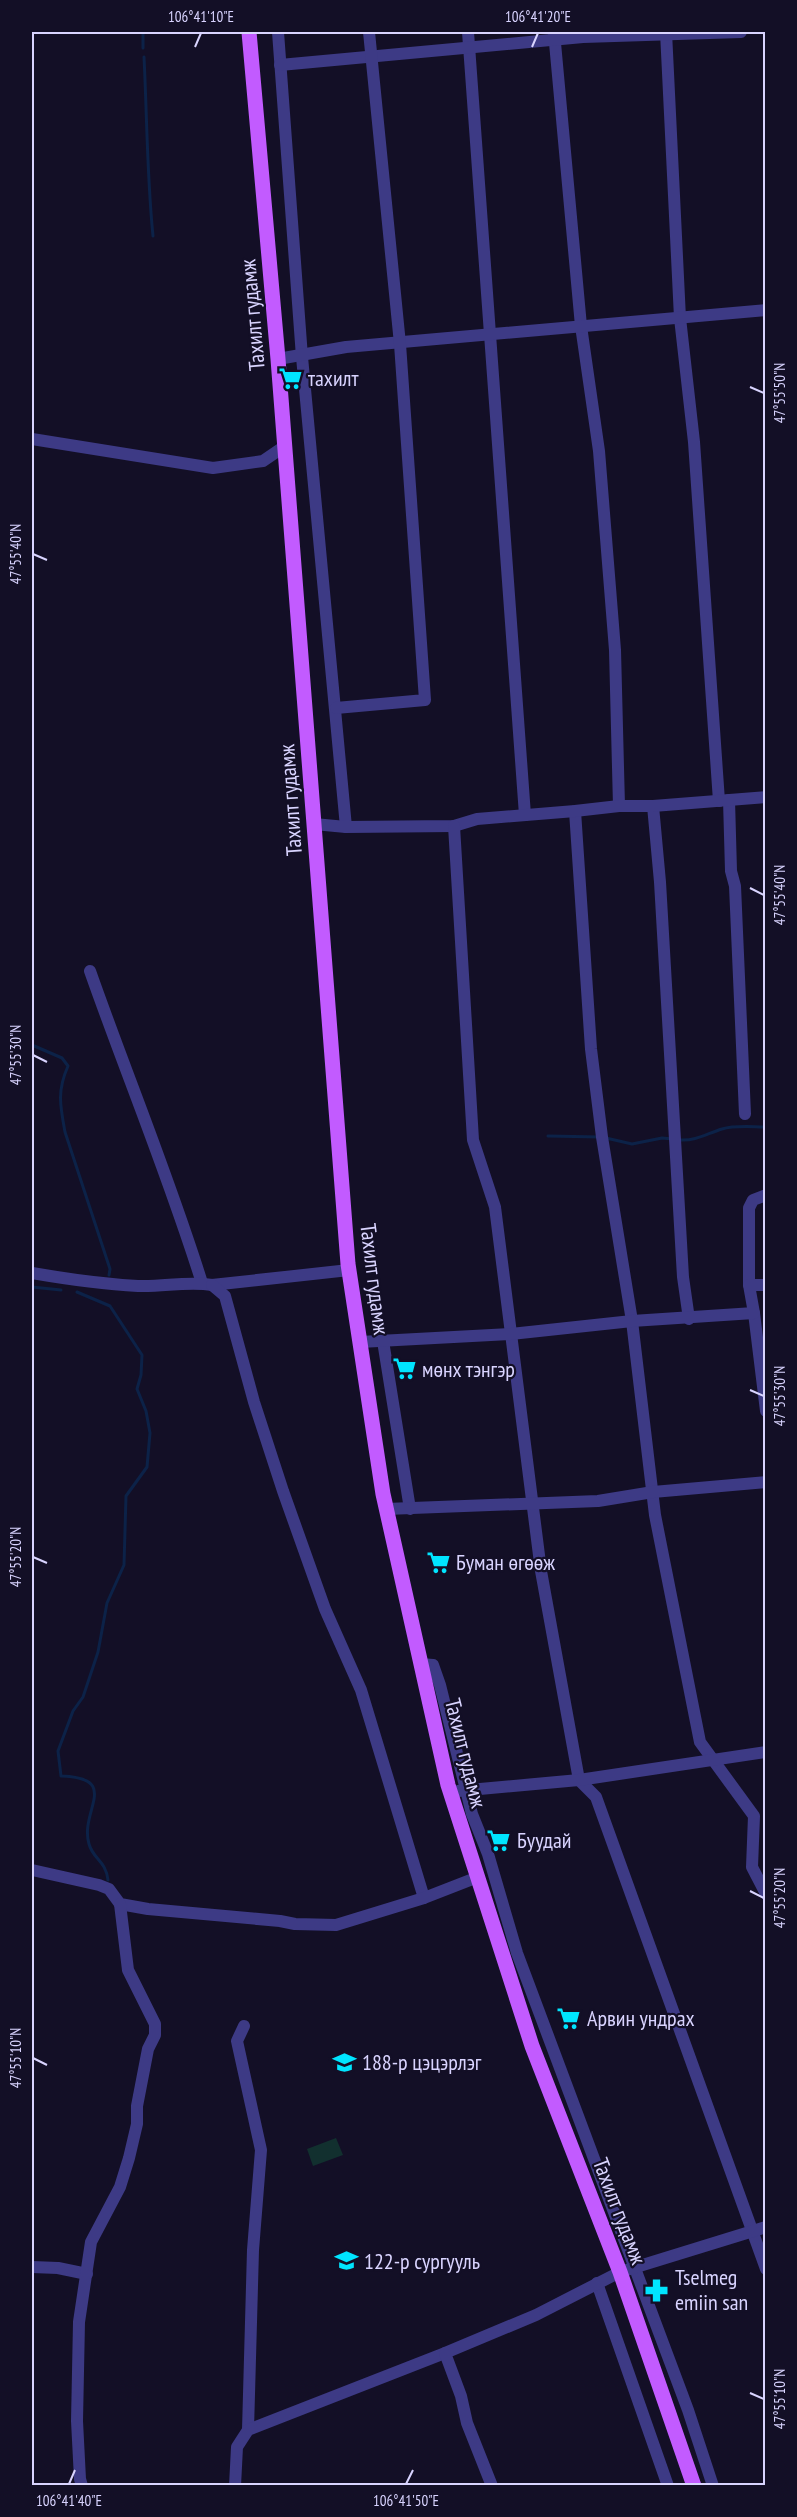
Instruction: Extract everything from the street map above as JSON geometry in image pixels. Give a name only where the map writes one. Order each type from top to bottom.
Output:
[{"type":"main road","name":"Тахилт гудамж","points":[[249,32],[278,359],[349,1270],[386,1509],[421,1664],[458,1791],[478,1877],[532,2046],[627,2270],[694,2486]]},
{"type":"street","points":[[278,32],[302,357],[346,827]]},
{"type":"street","points":[[336,708],[425,700],[400,344],[369,32]]},
{"type":"street","points":[[468,32],[525,815]]},
{"type":"street","points":[[280,65],[469,49],[555,35],[741,32]]},
{"type":"street","points":[[666,34],[680,318],[694,442],[724,800],[731,871],[735,886],[745,1114]]},
{"type":"street","points":[[555,35],[581,326],[599,451],[615,639],[619,806]]},
{"type":"street","points":[[278,359],[302,357],[345,347],[400,344],[765,310]]},
{"type":"street","points":[[32,440],[213,468],[263,461],[285,446]]},
{"type":"street","points":[[314,824],[346,827],[453,826],[477,819],[619,806],[653,806],[765,797]]},
{"type":"street","points":[[653,806],[661,893],[683,1277],[689,1319]]},
{"type":"street","points":[[575,811],[591,1049],[602,1137],[632,1321],[655,1515],[700,1742],[760,1813],[752,1867],[765,1894]]},
{"type":"street","points":[[453,826],[473,1140],[495,1207],[541,1572],[579,1780],[596,1797],[765,2269]]},
{"type":"street","points":[[90,971],[207,1284],[225,1296],[254,1402],[325,1610],[361,1690],[424,1898]]},
{"type":"street","points":[[765,1195],[753,1200],[749,1209],[749,1285],[765,1411]]},
{"type":"street","points":[[32,1273],[141,1286],[192,1282],[207,1284],[349,1270]]},
{"type":"street","points":[[749,1285],[765,1286]]},
{"type":"street","points":[[360,1342],[511,1334],[632,1321],[754,1313]]},
{"type":"street","points":[[383,1341],[410,1509]]},
{"type":"street","points":[[386,1509],[598,1501],[653,1492],[765,1482]]},
{"type":"street","points":[[713,2486],[627,2270],[574,2110],[517,1953],[488,1854],[458,1791],[579,1780],[765,1752]]},
{"type":"street","points":[[32,1870],[109,1889],[120,1904],[128,1970],[156,2024],[155,2035],[148,2049],[137,2106],[137,2124],[129,2158],[120,2187],[92,2242],[80,2322],[78,2362],[77,2421],[82,2486]]},
{"type":"street","points":[[120,1904],[148,1910],[321,1926],[336,1925],[424,1898],[478,1877]]},
{"type":"street","points":[[235,2486],[237,2447],[248,2430],[253,2250],[261,2150],[237,2041],[244,2026]]},
{"type":"street","points":[[532,2046],[550,2042]]},
{"type":"street","points":[[560,2116],[574,2110]]},
{"type":"street","points":[[248,2430],[536,2315],[627,2270],[765,2227]]},
{"type":"street","points":[[32,2267],[58,2268],[87,2274]]},
{"type":"street","points":[[597,2283],[668,2486]]},
{"type":"street","points":[[445,2353],[461,2396],[467,2423],[492,2486]]},
{"type":"green space","points":[[336,2138],[343,2155],[313,2166],[307,2149]]},
{"type":"waterway","points":[[143,32],[143,48]]},
{"type":"waterway","points":[[144,57],[153,236]]},
{"type":"waterway","points":[[32,1045],[62,1058],[68,1066],[60,1098],[65,1132],[110,1269],[109,1275]]},
{"type":"waterway","points":[[680,1140],[696,1138],[727,1128],[766,1127]]},
{"type":"waterway","points":[[548,1136],[600,1137]]},
{"type":"waterway","points":[[606,1138],[632,1144],[662,1138],[673,1139]]},
{"type":"waterway","points":[[32,1287],[61,1290]]},
{"type":"waterway","points":[[77,1292],[110,1306],[142,1355],[141,1375],[137,1389],[146,1411],[150,1433],[147,1467],[126,1496],[124,1565],[107,1603],[98,1652],[83,1697],[73,1711],[58,1751],[61,1776],[79,1778],[90,1783],[94,1790],[87,1832],[91,1849],[105,1868],[108,1880]]},
{"type":"place","name":"тахилт","points":[[290,378]]},
{"type":"place","name":"мөнх тэнгэр","points":[[404,1369]]},
{"type":"place","name":"Буман өгөөж","points":[[438,1562]]},
{"type":"place","name":"Буудай","points":[[499,1840]]},
{"type":"place","name":"Арвин ундрах","points":[[569,2018]]},
{"type":"place","name":"188-р цэцэрлэг","points":[[344,2062]]},
{"type":"place","name":"122-р сургууль","points":[[346,2261]]},
{"type":"place","name":"Tselmeg emiin san","points":[[657,2290]]}]
